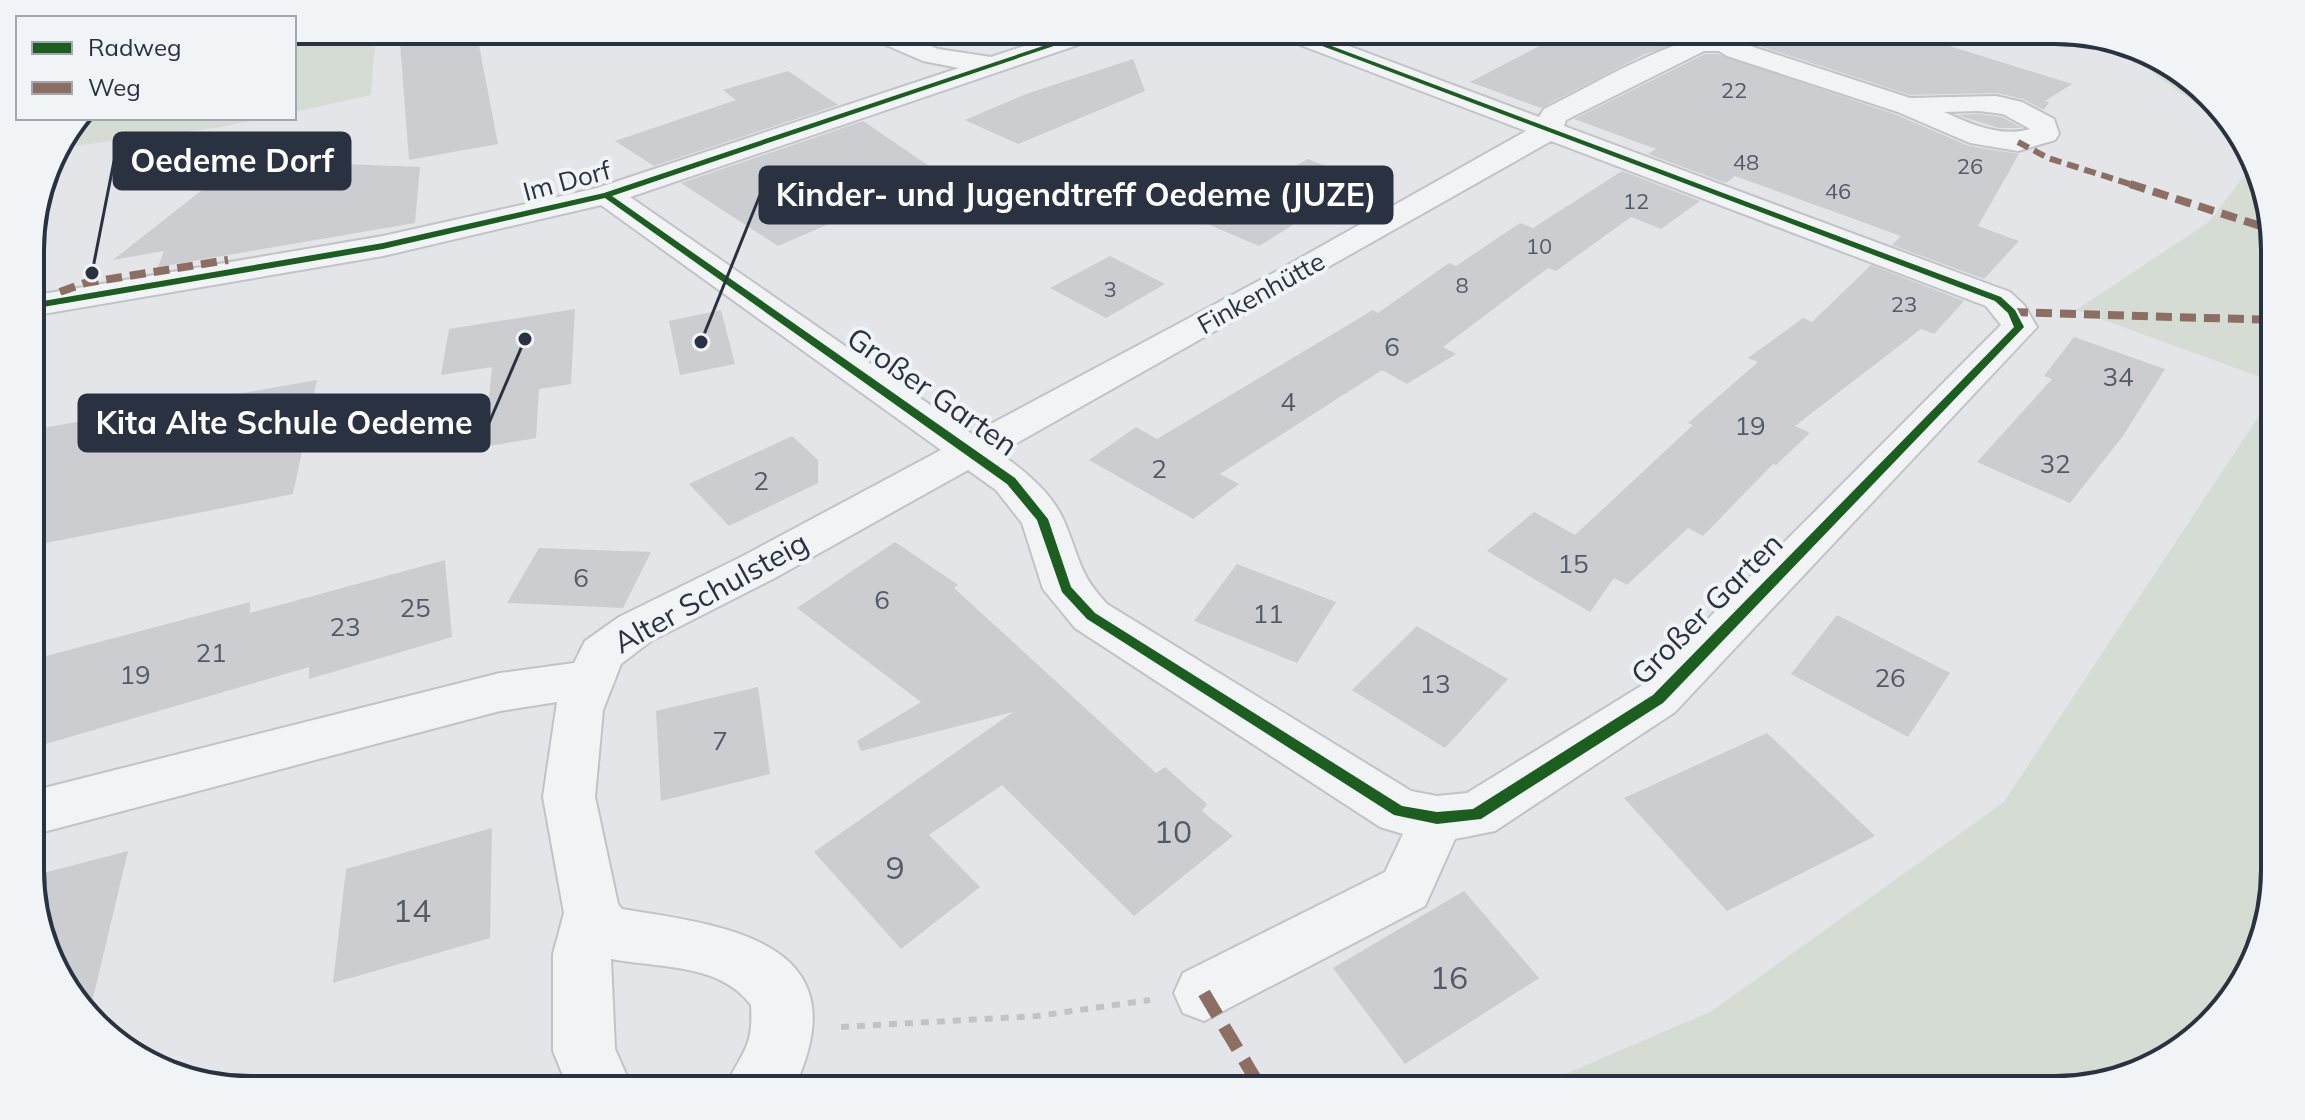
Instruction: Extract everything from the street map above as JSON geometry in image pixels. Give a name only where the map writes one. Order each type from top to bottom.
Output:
[{"type":"street","points":[[886,44],[900,69],[889,99]]},
{"type":"street","points":[[903,44],[932,56],[993,65]]},
{"type":"street","name":"Im Dorf","points":[[44,304],[383,246],[606,195],[1056,44]]},
{"type":"street","name":"Großer Garten","points":[[606,195],[1011,481],[1042,519],[1066,589],[1091,616],[1399,811],[1437,818],[1476,815],[1658,699],[2019,327],[2012,312],[1998,299],[1320,44]]},
{"type":"street","name":"Finkenhütte","points":[[970,451],[1291,277],[1549,130],[1554,115],[1697,44]]},
{"type":"street","points":[[1743,44],[1762,61],[1908,106]]},
{"type":"street","name":"Alter Schulsteig","points":[[595,1076],[584,1051],[582,954],[592,913],[569,797],[578,710],[602,654],[635,629],[757,568],[970,451]]},
{"type":"street","points":[[44,810],[500,692],[589,679]]},
{"type":"street","points":[[1204,993],[1405,889],[1437,818]]},
{"type":"street","points":[[592,913],[605,932],[725,952],[756,971],[778,994],[784,1032],[768,1076]]},
{"type":"path","points":[[784,1032],[1037,1016],[1204,993]]},
{"type":"shaded area","points":[[296,44],[375,44],[371,95],[296,112]]},
{"type":"shaded area","points":[[2138,62],[2169,79],[2207,111]]},
{"type":"shaded area","points":[[91,120],[255,120],[73,146]]},
{"type":"shaded area","points":[[2246,174],[2254,197],[2261,250],[2261,377],[2076,310],[2209,222]]},
{"type":"shaded area","points":[[2261,413],[2261,883],[2250,936],[2240,961],[2210,1006],[2191,1025],[2146,1055],[2095,1072],[2068,1076],[1561,1076],[1712,1011],[2004,802]]},
{"type":"building","points":[[400,44],[479,44],[498,144],[409,160]]},
{"type":"building","points":[[1543,44],[1677,44],[1645,54],[1541,108],[1470,82]]},
{"type":"building","points":[[1753,44],[1943,44],[2072,84],[2045,101],[2049,102],[2044,110],[2023,99],[1997,93],[1910,95]]},
{"type":"building","points":[[1705,54],[1718,54],[1897,115],[1969,146],[2019,154],[1978,226],[2019,241],[1984,279],[1892,245],[1901,236],[1735,176],[1726,183],[1648,154],[1656,149],[1574,119]]},
{"type":"building","points":[[1133,59],[1145,91],[1018,144],[965,120],[1026,94]]},
{"type":"building","points":[[788,71],[838,105],[654,166],[615,141],[736,100],[723,90]]},
{"type":"building","points":[[1957,115],[2002,117],[2022,128],[1998,128]]},
{"type":"building","points":[[863,121],[932,168],[825,215],[836,221],[778,246],[681,183]]},
{"type":"building","points":[[1308,159],[1363,181],[1259,246],[1198,220]]},
{"type":"building","points":[[240,160],[420,167],[415,223],[158,267],[164,251],[113,260]]},
{"type":"building","points":[[1622,171],[1700,201],[1661,229],[1631,217],[1556,271],[1548,268],[1443,347],[1456,354],[1407,384],[1382,370],[1220,474],[1239,484],[1193,519],[1089,460],[1136,427],[1157,439],[1373,310],[1378,313],[1449,263],[1456,266],[1520,223],[1533,228]]},
{"type":"building","points":[[1110,256],[1165,284],[1106,318],[1050,288]]},
{"type":"building","points":[[1871,265],[1964,301],[1934,334],[1921,329],[1795,426],[1810,433],[1776,465],[1773,464],[1703,536],[1688,528],[1627,585],[1614,578],[1590,612],[1487,551],[1534,512],[1575,535],[1693,425],[1688,423],[1758,362],[1748,358],[1803,318],[1812,322]]},
{"type":"building","points":[[575,309],[571,384],[539,389],[536,438],[484,447],[492,367],[441,375],[449,329]]},
{"type":"building","points":[[721,310],[735,364],[680,375],[669,321]]},
{"type":"building","points":[[2074,337],[2165,369],[2123,436],[2070,503],[1977,462],[2052,379],[2044,376]]},
{"type":"building","points":[[317,380],[293,494],[44,543],[44,428]]},
{"type":"building","points":[[792,436],[818,460],[818,483],[729,526],[689,484]]},
{"type":"building","points":[[895,542],[958,585],[954,588],[1156,773],[1165,767],[1207,804],[1202,811],[1233,836],[1134,916],[1002,785],[929,835],[980,887],[901,949],[814,852],[1013,712],[861,751],[857,741],[921,702],[797,608]]},
{"type":"building","points":[[539,548],[651,552],[623,608],[507,603]]},
{"type":"building","points":[[445,560],[452,637],[309,679],[309,667],[44,744],[44,657],[250,602],[250,613]]},
{"type":"building","points":[[1237,564],[1336,602],[1297,663],[1194,621]]},
{"type":"building","points":[[1837,615],[1950,673],[1908,737],[1791,674]]},
{"type":"building","points":[[1417,626],[1508,679],[1445,748],[1352,690]]},
{"type":"building","points":[[758,687],[770,774],[661,801],[656,711]]},
{"type":"building","points":[[1767,733],[1875,836],[1727,911],[1624,798]]},
{"type":"building","points":[[492,828],[490,938],[333,983],[346,869]]},
{"type":"building","points":[[128,851],[92,1002],[60,949],[51,923],[44,873]]},
{"type":"building","points":[[1464,891],[1539,978],[1405,1064],[1333,968]]},
{"type":"marked path","points":[[2018,142],[2048,158],[2259,226]]},
{"type":"marked path","points":[[60,292],[85,283],[228,260]]},
{"type":"marked path","points":[[2012,312],[2261,320]]},
{"type":"marked path","points":[[1204,993],[1254,1076]]},
{"type":"cycle path","points":[[44,304],[383,246],[606,195],[1056,44]]},
{"type":"cycle path","points":[[606,195],[1011,481],[1042,519],[1066,589],[1091,616],[1399,811],[1437,818],[1476,815],[1658,699],[2019,327],[2012,312],[1998,299],[1320,44]]},
{"type":"place","name":"Oedeme Dorf","points":[[92,273]]},
{"type":"place","name":"Kita Alte Schule Oedeme","points":[[525,339]]},
{"type":"place","name":"Kinder- und Jugendtreff Oedeme (JUZE)","points":[[701,342]]}]
